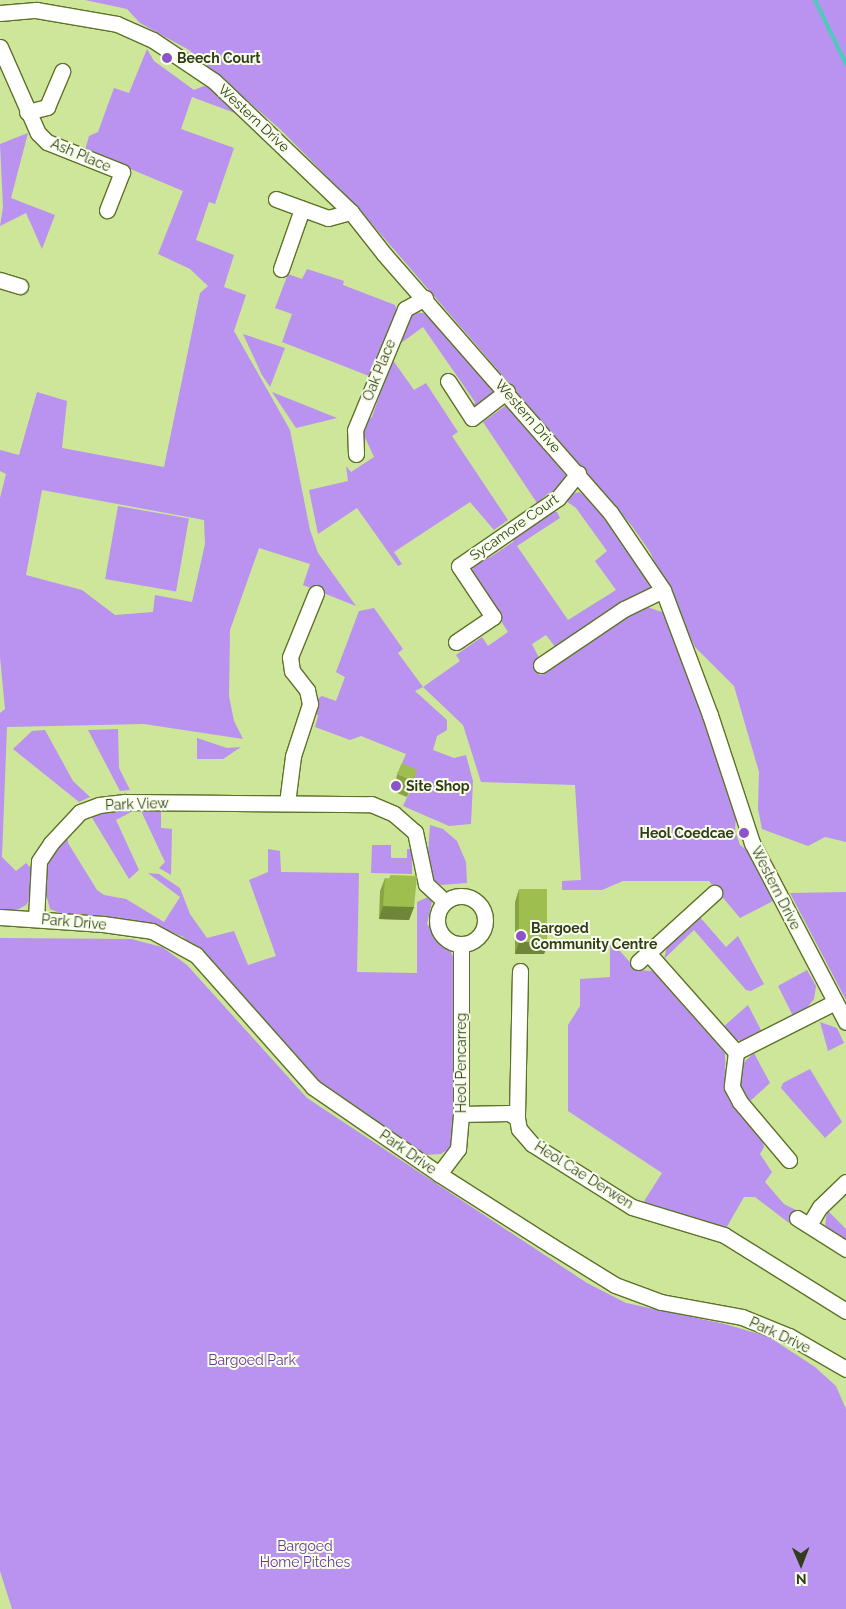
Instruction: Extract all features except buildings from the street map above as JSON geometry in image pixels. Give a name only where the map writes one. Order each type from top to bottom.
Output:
[{"type":"street","name":"Western Drive","points":[[0,13],[36,10],[85,16],[118,24],[153,40],[214,81],[351,212],[578,473],[610,512],[663,590],[710,715],[752,843],[846,1022]]},
{"type":"street","name":"Ash Place","points":[[0,46],[38,133],[47,142],[122,172],[107,210]]},
{"type":"street","points":[[28,112],[47,107],[62,71]]},
{"type":"street","points":[[276,199],[328,218],[351,212]]},
{"type":"street","points":[[281,269],[302,209]]},
{"type":"street","points":[[0,280],[20,286]]},
{"type":"street","name":"Oak Place","points":[[356,454],[355,430],[404,309],[424,298]]},
{"type":"street","points":[[448,382],[472,418],[507,391]]},
{"type":"street","name":"Sycamore Court","points":[[456,642],[493,617],[459,566],[558,498],[578,473]]},
{"type":"street","points":[[541,664],[624,609],[663,590]]},
{"type":"street","points":[[287,803],[293,756],[310,704],[307,690],[292,671],[290,657],[316,593]]},
{"type":"street","name":"Park View","points":[[36,919],[39,861],[65,825],[80,812],[99,805],[124,802],[371,804],[394,814],[415,832],[426,884],[445,902]]},
{"type":"street","points":[[714,893],[699,898],[643,958],[736,1052]]},
{"type":"street","points":[[466,896],[484,910],[485,926],[482,934],[469,944],[461,945],[453,943],[440,933],[437,916],[445,902],[466,896]]},
{"type":"street","name":"Park Drive","points":[[0,917],[152,931],[196,955],[313,1087],[439,1174],[615,1286],[661,1302],[742,1317],[789,1336],[846,1369]]},
{"type":"street","name":"Heol Pencarreg","points":[[439,1174],[458,1149],[461,1114],[461,945]]},
{"type":"street","name":"Heol Cae Derwen","points":[[520,971],[517,1118],[519,1128],[532,1144],[632,1207],[724,1235],[846,1311]]},
{"type":"street","points":[[736,1052],[835,1002]]},
{"type":"street","points":[[736,1052],[732,1087],[772,1152],[789,1160]]},
{"type":"street","points":[[461,1114],[509,1112],[517,1118]]},
{"type":"street","points":[[846,1182],[803,1221],[846,1249]]},
{"type":"green space","points":[[85,0],[846,0],[846,842],[825,837],[808,846],[762,829],[758,809],[759,772],[734,686],[695,647],[650,552],[632,526],[360,210],[280,129],[189,50],[140,23],[127,9]]},
{"type":"green space","points":[[147,49],[154,61],[194,90],[204,86],[213,89],[243,116],[192,97],[181,129],[234,148],[215,204],[209,202],[196,240],[234,255],[224,287],[246,295],[234,331],[290,430],[310,530],[318,553],[356,606],[303,585],[310,564],[259,548],[230,630],[229,696],[234,721],[243,739],[144,724],[7,727],[2,857],[16,871],[26,863],[33,870],[31,898],[26,905],[17,910],[0,910],[0,713],[5,709],[0,657],[0,498],[6,474],[0,471],[0,450],[19,455],[37,392],[67,401],[62,448],[164,467],[200,293],[208,286],[190,269],[158,254],[183,191],[85,150],[89,136],[98,132],[114,88],[129,93]],"holes":[[[42,490],[204,520],[205,544],[192,602],[155,595],[153,612],[115,615],[82,590],[26,575]]]},
{"type":"green space","points":[[28,133],[11,198],[55,215],[42,249],[26,213],[0,226],[3,207],[0,144]]},
{"type":"green space","points":[[307,269],[344,281],[343,285],[395,305],[398,313],[369,376],[282,342],[292,314],[275,308],[288,274],[302,279]]},
{"type":"green space","points":[[415,312],[429,314],[493,387],[495,393],[480,408],[473,407],[475,402],[423,327],[397,346],[407,318]]},
{"type":"green space","points":[[243,334],[285,348],[270,387],[262,375]]},
{"type":"green space","points":[[392,359],[414,390],[426,383],[458,432],[452,436],[508,520],[494,530],[470,502],[394,552],[402,564],[398,566],[357,508],[318,534],[309,490],[348,481],[346,466],[351,472],[374,457],[362,431],[364,423],[372,417]]},
{"type":"green space","points":[[272,392],[337,418],[296,428]]},
{"type":"green space","points":[[505,406],[511,407],[566,476],[554,495],[550,492],[537,503],[483,422]]},
{"type":"green space","points":[[579,492],[587,497],[630,548],[649,576],[650,590],[556,648],[546,635],[532,644],[540,660],[534,668],[540,675],[625,616],[647,607],[665,613],[687,663],[736,817],[735,830],[740,845],[749,852],[773,901],[740,918],[709,881],[623,881],[602,890],[562,890],[562,881],[581,880],[575,785],[481,782],[463,725],[423,687],[460,661],[456,655],[482,637],[488,646],[508,632],[471,574],[475,561],[481,556],[489,558],[513,542],[516,533],[549,512],[557,512],[560,518],[517,546],[568,620],[616,590],[595,561],[607,551],[576,508],[566,501],[569,495]]},
{"type":"green space","points":[[118,506],[189,519],[176,591],[105,579]]},
{"type":"green space","points":[[374,608],[403,649],[398,653],[423,687],[415,691],[447,720],[447,730],[437,736],[433,750],[454,758],[466,755],[473,781],[471,824],[449,826],[403,806],[413,785],[396,777],[406,754],[361,736],[350,740],[315,727],[318,716],[315,711],[317,699],[322,696],[336,701],[345,677],[336,672],[359,611]]},
{"type":"green space","points":[[118,729],[119,768],[130,790],[120,791],[88,730]]},
{"type":"green space","points":[[45,730],[73,781],[90,797],[79,802],[13,749],[32,731]]},
{"type":"green space","points":[[197,738],[227,748],[241,747],[223,759],[197,759]]},
{"type":"green space","points":[[143,808],[161,809],[161,828],[172,829],[171,875],[159,868],[165,862],[142,813]]},
{"type":"green space","points":[[137,809],[116,820],[139,870],[129,879],[91,816],[102,812]]},
{"type":"green space","points":[[430,825],[443,829],[457,841],[466,862],[467,883],[441,885],[432,879],[427,869]]},
{"type":"green space","points":[[67,831],[68,843],[97,890],[104,895],[126,899],[164,922],[180,897],[148,873],[159,874],[180,888],[190,914],[207,938],[234,931],[248,965],[276,956],[249,880],[268,872],[268,849],[280,851],[281,872],[359,873],[357,972],[417,973],[417,902],[428,897],[432,901],[427,924],[449,948],[455,961],[453,1143],[450,1148],[441,1154],[425,1155],[329,1093],[305,1071],[234,986],[183,937],[160,927],[63,914],[50,909],[44,886],[46,868],[54,848]]},
{"type":"green space","points":[[372,845],[391,845],[391,858],[407,858],[407,849],[412,849],[412,874],[371,873]]},
{"type":"green space","points":[[846,892],[846,1000],[790,893]]},
{"type":"green space","points":[[699,916],[726,947],[738,936],[764,984],[751,991],[746,990],[694,930],[664,959],[668,943]]},
{"type":"green space","name":"Bargoed Park","points":[[0,938],[131,939],[162,947],[187,965],[307,1098],[587,1283],[626,1303],[725,1324],[769,1337],[815,1367],[836,1386],[846,1409],[846,1609],[12,1609],[0,1571]]},
{"type":"green space","points":[[610,940],[637,970],[653,971],[725,1053],[726,1094],[762,1137],[764,1147],[760,1154],[772,1172],[765,1182],[784,1204],[796,1210],[789,1223],[755,1197],[744,1197],[725,1230],[641,1206],[662,1173],[568,1111],[568,1025],[580,1006],[580,979],[610,977]]},
{"type":"green space","points":[[807,970],[816,986],[814,999],[805,1010],[793,1016],[778,986]]},
{"type":"green space","points":[[748,1005],[762,1032],[744,1042],[732,1038],[722,1028]]},
{"type":"green space","points":[[820,1022],[837,1028],[844,1043],[828,1051]]},
{"type":"green space","points":[[754,1053],[770,1083],[748,1103],[742,1093],[739,1079],[743,1063]]},
{"type":"green space","points":[[810,1069],[842,1122],[825,1138],[781,1088],[783,1083]]},
{"type":"green space","points":[[827,1210],[846,1229],[846,1243],[825,1227]]},
{"type":"waterway","points":[[815,0],[846,64]]},
{"type":"place","name":"Beech Court","points":[[167,58]]},
{"type":"place","name":"Site Shop","points":[[396,786]]},
{"type":"place","name":"Heol Coedcae","points":[[744,833]]},
{"type":"place","name":"Bargoed Community Centre","points":[[521,936]]},
{"type":"park label","name":"Bargoed Home Pitches","points":[[305,1554]]}]
